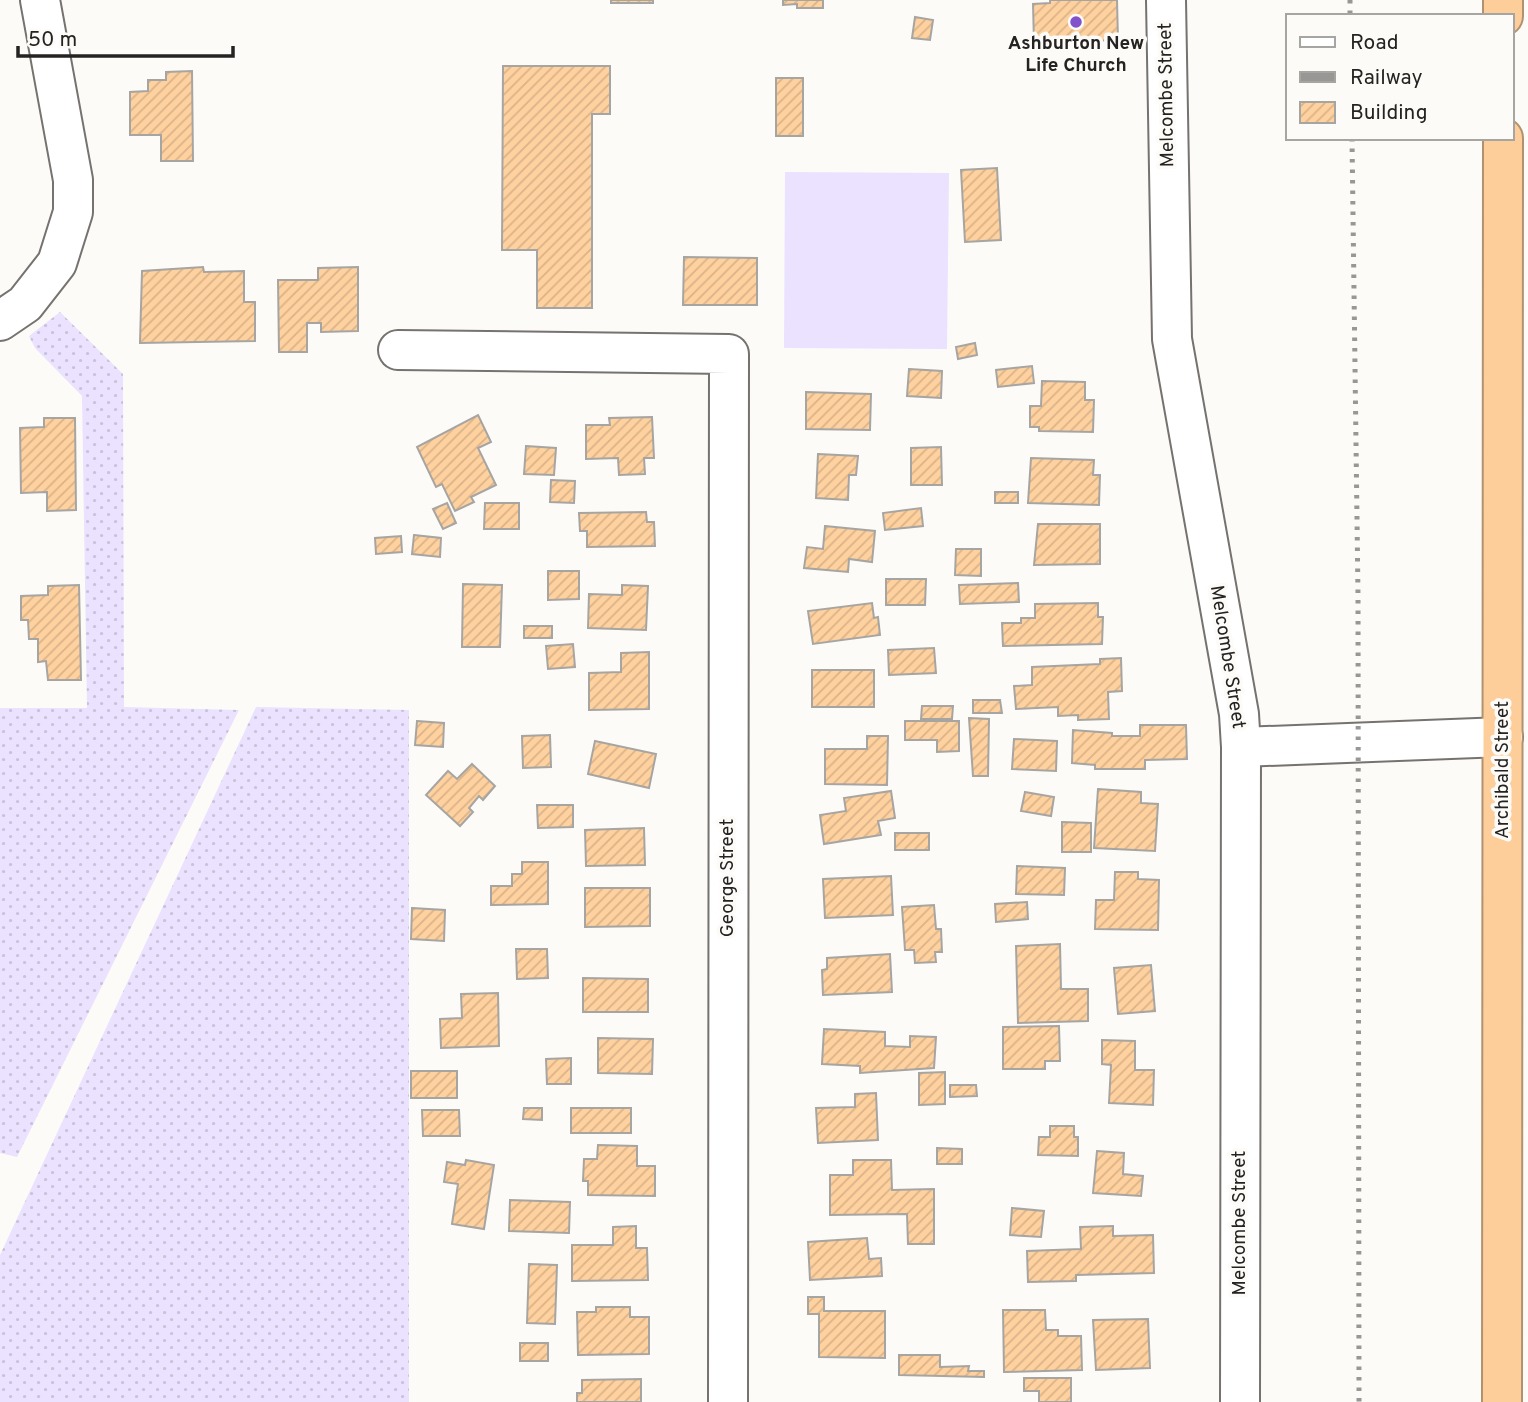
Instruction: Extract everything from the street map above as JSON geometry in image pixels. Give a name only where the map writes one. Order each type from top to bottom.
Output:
[{"type":"highway","name":"Archibald Street","points":[[1502,1402],[1503,737],[1516,301],[1503,140]]},
{"type":"street","points":[[0,321],[25,304],[57,263],[73,212],[73,180],[40,0]]},
{"type":"street","name":"Melcombe Street","points":[[1166,0],[1172,339],[1239,714],[1241,747],[1240,1402]]},
{"type":"street","name":"George Street","points":[[398,350],[729,354],[728,1402]]},
{"type":"street","points":[[1241,747],[1503,737]]},
{"type":"shaded area","points":[[785,172],[949,173],[947,349],[784,348]]},
{"type":"shaded area","points":[[60,312],[123,374],[124,707],[239,710],[17,1157],[0,1153],[0,708],[87,708],[82,396],[35,348],[29,336]]},
{"type":"shaded area","points":[[256,707],[409,710],[409,1402],[0,1402],[0,1255]]},
{"type":"building","points":[[611,0],[653,0],[653,3],[611,3]]},
{"type":"building","points":[[783,0],[823,0],[823,8],[797,8],[797,4],[783,5]]},
{"type":"building","name":"Ashburton New Life Church","points":[[1050,0],[1117,0],[1118,40],[1034,43],[1033,4],[1050,3]]},
{"type":"building","points":[[915,17],[933,20],[930,40],[912,38]]},
{"type":"building","points":[[503,66],[610,66],[610,114],[592,114],[592,308],[537,308],[537,250],[502,250]]},
{"type":"building","points":[[192,71],[193,161],[161,161],[161,135],[130,135],[130,92],[148,91],[148,80],[166,80],[166,72]]},
{"type":"building","points":[[776,78],[803,78],[803,136],[776,136]]},
{"type":"building","points":[[997,168],[1001,240],[965,242],[961,170]]},
{"type":"building","points":[[684,257],[757,258],[757,305],[683,305]]},
{"type":"building","points":[[203,267],[204,272],[244,271],[244,302],[255,302],[255,341],[140,343],[142,271]]},
{"type":"building","points":[[358,267],[358,331],[321,332],[321,323],[307,323],[307,352],[279,352],[278,280],[318,280],[318,268]]},
{"type":"building","points":[[975,343],[977,355],[958,359],[956,347]]},
{"type":"building","points":[[1032,366],[1034,383],[998,387],[996,370]]},
{"type":"building","points":[[909,369],[942,371],[941,398],[907,396]]},
{"type":"building","points":[[1042,381],[1085,382],[1085,400],[1094,400],[1093,432],[1039,431],[1039,427],[1030,427],[1030,406],[1041,406]]},
{"type":"building","points":[[806,392],[871,394],[870,430],[806,429]]},
{"type":"building","points":[[478,415],[491,442],[478,448],[496,485],[471,497],[474,502],[455,511],[442,484],[436,487],[417,447]]},
{"type":"building","points":[[652,417],[654,458],[644,458],[645,474],[619,475],[618,458],[586,459],[586,425],[610,425],[609,418]]},
{"type":"building","points":[[44,418],[75,418],[76,510],[47,511],[47,492],[21,493],[20,428],[44,427]]},
{"type":"building","points":[[526,446],[556,448],[554,475],[524,474]]},
{"type":"building","points":[[941,447],[942,485],[911,485],[911,448]]},
{"type":"building","points":[[818,454],[858,456],[856,475],[849,475],[848,500],[816,498]]},
{"type":"building","points":[[1031,458],[1094,460],[1093,475],[1100,475],[1099,505],[1028,503]]},
{"type":"building","points":[[551,480],[575,481],[574,503],[550,502]]},
{"type":"building","points":[[995,492],[1018,492],[1018,503],[995,503]]},
{"type":"building","points":[[447,503],[456,523],[443,529],[433,509]]},
{"type":"building","points":[[485,503],[519,503],[519,529],[484,529]]},
{"type":"building","points":[[921,508],[923,526],[885,530],[883,513]]},
{"type":"building","points":[[646,512],[647,522],[654,522],[655,546],[587,547],[587,531],[580,531],[579,513]]},
{"type":"building","points":[[1038,524],[1100,524],[1100,564],[1034,565]]},
{"type":"building","points":[[825,526],[875,531],[872,562],[849,559],[848,572],[804,568],[807,547],[823,549]]},
{"type":"building","points":[[414,535],[441,538],[440,557],[412,554]]},
{"type":"building","points":[[401,536],[402,552],[376,554],[375,538]]},
{"type":"building","points":[[956,549],[981,549],[981,576],[955,575]]},
{"type":"building","points":[[548,571],[579,571],[579,599],[548,600]]},
{"type":"building","points":[[886,579],[926,579],[925,605],[886,605]]},
{"type":"building","points":[[1018,583],[1019,602],[960,604],[959,585]]},
{"type":"building","points":[[463,584],[502,585],[500,647],[462,647]]},
{"type":"building","points":[[79,585],[81,680],[48,680],[46,661],[38,662],[38,639],[29,639],[28,620],[21,620],[21,596],[48,595],[48,586]]},
{"type":"building","points":[[622,585],[648,586],[646,630],[588,628],[589,594],[622,595]]},
{"type":"building","points":[[872,603],[874,618],[878,617],[880,635],[813,644],[808,611]]},
{"type":"building","points":[[1098,603],[1098,617],[1103,617],[1102,644],[1003,646],[1002,623],[1021,623],[1021,618],[1035,618],[1035,604]]},
{"type":"building","points":[[524,626],[552,626],[552,638],[524,638]]},
{"type":"building","points":[[573,644],[575,667],[548,669],[546,646]]},
{"type":"building","points":[[934,648],[936,673],[889,675],[888,650]]},
{"type":"building","points":[[649,652],[649,709],[589,710],[589,673],[621,672],[621,653]]},
{"type":"building","points":[[1121,658],[1122,691],[1108,692],[1109,719],[1078,720],[1078,715],[1058,716],[1058,707],[1016,709],[1014,686],[1032,685],[1032,667],[1100,664],[1100,659]]},
{"type":"building","points":[[812,670],[874,670],[874,707],[812,707]]},
{"type":"building","points":[[973,700],[1000,700],[1002,713],[973,713]]},
{"type":"building","points":[[922,706],[953,706],[952,719],[921,719]]},
{"type":"building","points":[[969,718],[989,719],[988,776],[973,776]]},
{"type":"building","points":[[417,721],[444,723],[443,747],[415,745]]},
{"type":"building","points":[[905,721],[959,721],[959,751],[937,752],[937,740],[905,740]]},
{"type":"building","points":[[1140,725],[1186,725],[1187,759],[1145,760],[1145,769],[1095,769],[1095,765],[1072,763],[1073,730],[1112,733],[1112,736],[1140,736]]},
{"type":"building","points":[[550,735],[551,767],[523,768],[522,736]]},
{"type":"building","points":[[867,736],[888,736],[887,785],[825,784],[825,749],[867,749]]},
{"type":"building","points":[[1014,739],[1057,741],[1056,771],[1012,769]]},
{"type":"building","points":[[595,741],[656,754],[649,788],[588,774]]},
{"type":"building","points":[[472,764],[495,786],[483,800],[479,796],[469,808],[473,812],[460,826],[426,795],[448,771],[457,779]]},
{"type":"building","points":[[1098,789],[1141,792],[1141,803],[1158,804],[1155,851],[1094,848]]},
{"type":"building","points":[[891,791],[895,818],[878,821],[881,835],[824,844],[820,815],[846,811],[844,798]]},
{"type":"building","points":[[1025,792],[1054,797],[1051,816],[1021,811]]},
{"type":"building","points":[[537,805],[573,805],[573,827],[538,828]]},
{"type":"building","points":[[1062,822],[1091,823],[1091,852],[1062,852]]},
{"type":"building","points":[[644,828],[645,865],[586,866],[585,830]]},
{"type":"building","points":[[895,833],[929,833],[929,850],[895,850]]},
{"type":"building","points":[[522,862],[548,862],[548,904],[491,905],[491,886],[512,886],[512,874],[522,874]]},
{"type":"building","points":[[1017,866],[1065,868],[1064,895],[1016,894]]},
{"type":"building","points":[[1115,872],[1138,872],[1138,879],[1159,880],[1158,930],[1095,929],[1096,900],[1114,900]]},
{"type":"building","points":[[891,876],[893,915],[825,918],[823,879]]},
{"type":"building","points":[[585,888],[650,888],[650,926],[585,927]]},
{"type":"building","points":[[1027,902],[1028,919],[996,922],[995,904]]},
{"type":"building","points":[[934,905],[936,929],[941,929],[942,952],[935,952],[936,962],[915,963],[914,950],[905,950],[902,907]]},
{"type":"building","points":[[412,908],[445,910],[444,941],[411,939]]},
{"type":"building","points":[[1060,944],[1061,989],[1088,989],[1088,1021],[1018,1023],[1016,946]]},
{"type":"building","points":[[516,949],[547,949],[548,978],[517,979]]},
{"type":"building","points":[[890,954],[892,992],[823,995],[822,970],[827,969],[827,958]]},
{"type":"building","points":[[1151,965],[1155,1011],[1118,1014],[1114,968]]},
{"type":"building","points":[[583,978],[648,979],[648,1012],[583,1012]]},
{"type":"building","points":[[498,993],[499,1046],[441,1048],[440,1019],[462,1018],[461,994]]},
{"type":"building","points":[[1059,1026],[1060,1061],[1045,1061],[1045,1069],[1003,1069],[1003,1027]]},
{"type":"building","points":[[824,1029],[885,1032],[885,1046],[910,1047],[910,1036],[936,1037],[934,1068],[860,1073],[860,1066],[822,1064]]},
{"type":"building","points":[[598,1038],[653,1039],[652,1074],[598,1073]]},
{"type":"building","points":[[1102,1040],[1135,1041],[1135,1070],[1154,1070],[1153,1105],[1109,1103],[1111,1065],[1102,1064]]},
{"type":"building","points":[[571,1058],[571,1084],[547,1084],[546,1059]]},
{"type":"building","points":[[411,1071],[457,1071],[457,1098],[411,1098]]},
{"type":"building","points":[[945,1072],[945,1104],[919,1105],[919,1073]]},
{"type":"building","points":[[950,1085],[976,1085],[977,1096],[950,1097]]},
{"type":"building","points":[[876,1093],[878,1140],[818,1143],[816,1108],[855,1107],[855,1094]]},
{"type":"building","points":[[524,1108],[542,1108],[542,1120],[523,1119]]},
{"type":"building","points":[[571,1108],[631,1108],[631,1133],[571,1133]]},
{"type":"building","points":[[422,1110],[459,1110],[460,1136],[423,1136]]},
{"type":"building","points":[[1050,1126],[1074,1126],[1074,1137],[1078,1137],[1078,1156],[1038,1155],[1039,1137],[1050,1137]]},
{"type":"building","points":[[598,1145],[637,1146],[637,1166],[655,1166],[655,1196],[588,1195],[588,1181],[583,1181],[584,1159],[597,1159]]},
{"type":"building","points":[[937,1148],[962,1149],[962,1164],[937,1164]]},
{"type":"building","points":[[1097,1151],[1124,1153],[1123,1174],[1143,1176],[1141,1196],[1093,1193]]},
{"type":"building","points":[[466,1160],[494,1165],[484,1229],[452,1224],[458,1184],[444,1182],[447,1162],[465,1165]]},
{"type":"building","points":[[853,1160],[891,1160],[892,1190],[934,1189],[934,1244],[908,1244],[907,1214],[830,1215],[830,1175],[853,1175]]},
{"type":"building","points":[[510,1200],[570,1202],[569,1233],[509,1231]]},
{"type":"building","points":[[1012,1208],[1044,1211],[1041,1237],[1010,1235]]},
{"type":"building","points":[[636,1226],[636,1248],[647,1248],[648,1280],[572,1281],[572,1245],[613,1245],[613,1227]]},
{"type":"building","points":[[1113,1226],[1113,1236],[1153,1235],[1154,1273],[1076,1275],[1076,1281],[1028,1282],[1027,1251],[1081,1249],[1080,1227]]},
{"type":"building","points":[[867,1238],[869,1259],[881,1258],[882,1276],[810,1280],[808,1242]]},
{"type":"building","points":[[529,1264],[557,1265],[555,1324],[527,1323]]},
{"type":"building","points":[[808,1297],[824,1297],[824,1311],[885,1311],[885,1358],[819,1357],[819,1314],[808,1314]]},
{"type":"building","points":[[596,1307],[630,1307],[630,1317],[649,1317],[649,1354],[578,1355],[577,1312],[596,1312]]},
{"type":"building","points":[[1003,1310],[1045,1310],[1046,1330],[1058,1330],[1058,1336],[1081,1336],[1082,1370],[1004,1372]]},
{"type":"building","points":[[1148,1319],[1150,1368],[1096,1370],[1093,1320]]},
{"type":"building","points":[[520,1343],[548,1343],[548,1361],[520,1361]]},
{"type":"building","points":[[899,1355],[940,1355],[940,1367],[969,1366],[968,1371],[984,1371],[984,1377],[899,1375]]},
{"type":"building","points":[[1024,1378],[1071,1378],[1071,1402],[1039,1402],[1039,1391],[1024,1391]]},
{"type":"building","points":[[641,1379],[641,1402],[577,1402],[577,1393],[582,1393],[582,1380]]},
{"type":"railway","points":[[1350,0],[1350,14]]},
{"type":"railway","points":[[1352,140],[1358,595],[1359,1402]]},
{"type":"place","name":"Ashburton New Life Church","points":[[1076,22]]}]
